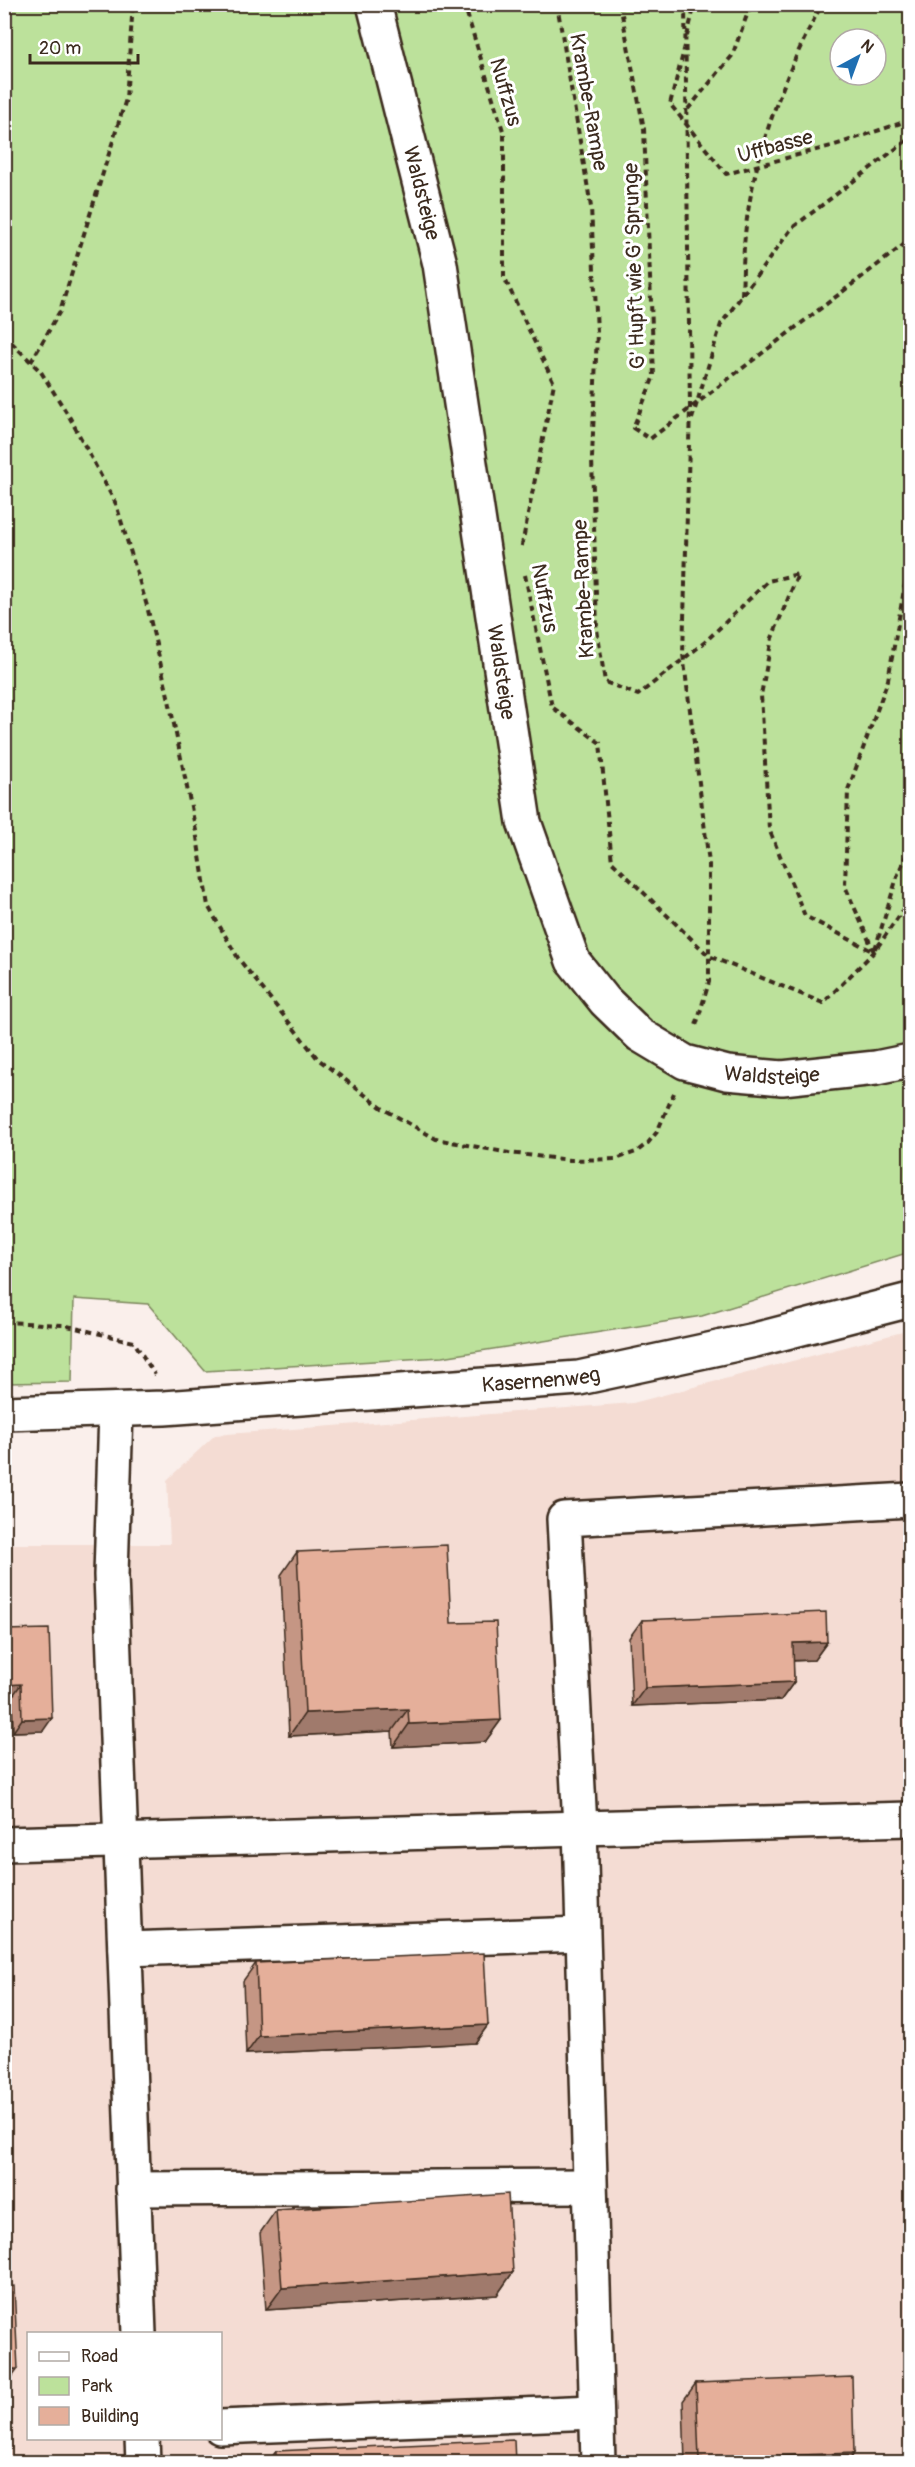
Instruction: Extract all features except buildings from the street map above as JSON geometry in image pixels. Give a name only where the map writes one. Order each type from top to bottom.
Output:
[{"type":"street","name":"Waldsteige","points":[[374,4],[440,264],[524,822],[573,962],[605,1002],[640,1035],[685,1062],[727,1073],[782,1078],[876,1068],[910,1061]]},
{"type":"street","name":"Kasernenweg","points":[[4,1413],[164,1408],[579,1378],[755,1340],[910,1300]]},
{"type":"street","points":[[116,1410],[111,1575],[139,2332]]},
{"type":"street","points":[[598,2463],[580,1827],[564,1519],[910,1500]]},
{"type":"street","points":[[4,1844],[910,1819]]},
{"type":"street","points":[[125,1949],[582,1934]]},
{"type":"street","points":[[133,2189],[589,2186]]},
{"type":"street","points":[[222,2427],[595,2412]]},
{"type":"street","points":[[142,2440],[143,2463]]},
{"type":"path","points":[[31,362],[60,311],[126,99],[133,4]]},
{"type":"path","name":"Nuffzus","points":[[464,4],[504,134],[504,277],[554,383],[520,552]]},
{"type":"path","name":"Krambe-Rampe","points":[[557,4],[591,207],[597,332],[592,458],[597,629],[605,682],[638,695],[705,642],[768,581],[798,574],[772,638],[761,695],[769,830],[805,916],[874,952]]},
{"type":"path","name":"G' Hupft wie G' Sprunge","points":[[620,4],[644,129],[654,376],[633,428],[650,440],[910,240]]},
{"type":"path","points":[[4,335],[41,372],[70,418],[116,504],[147,606],[169,700],[196,831],[208,906],[238,958],[318,1059],[382,1108],[436,1139],[509,1153],[570,1160],[615,1159],[636,1152],[648,1143],[669,1108],[710,982],[709,863],[683,659],[690,426],[685,4]]},
{"type":"path","name":"Uffbasse","points":[[695,4],[670,104],[726,174],[835,145],[910,120]]},
{"type":"path","points":[[687,110],[732,56],[751,4]]},
{"type":"path","points":[[742,295],[745,234],[762,148],[799,47],[822,4]]},
{"type":"path","points":[[690,426],[721,324],[792,228],[910,138]]},
{"type":"path","points":[[874,952],[845,886],[848,790],[888,680],[910,556]]},
{"type":"path","name":"Nuffzus","points":[[525,574],[552,707],[600,743],[612,862],[710,956],[823,1003],[874,952]]},
{"type":"path","points":[[874,952],[898,874],[910,846]]},
{"type":"path","points":[[874,952],[910,900]]},
{"type":"path","points":[[4,1322],[63,1325],[134,1342],[154,1371],[164,1408]]},
{"type":"shaded area","points":[[910,1330],[910,2462],[5,2462],[4,1544],[170,1544],[167,1480],[215,1435],[633,1403]]},
{"type":"green space","points":[[4,5],[910,5],[910,1252],[702,1316],[442,1357],[205,1371],[148,1304],[74,1299],[72,1382],[5,1383]]}]
